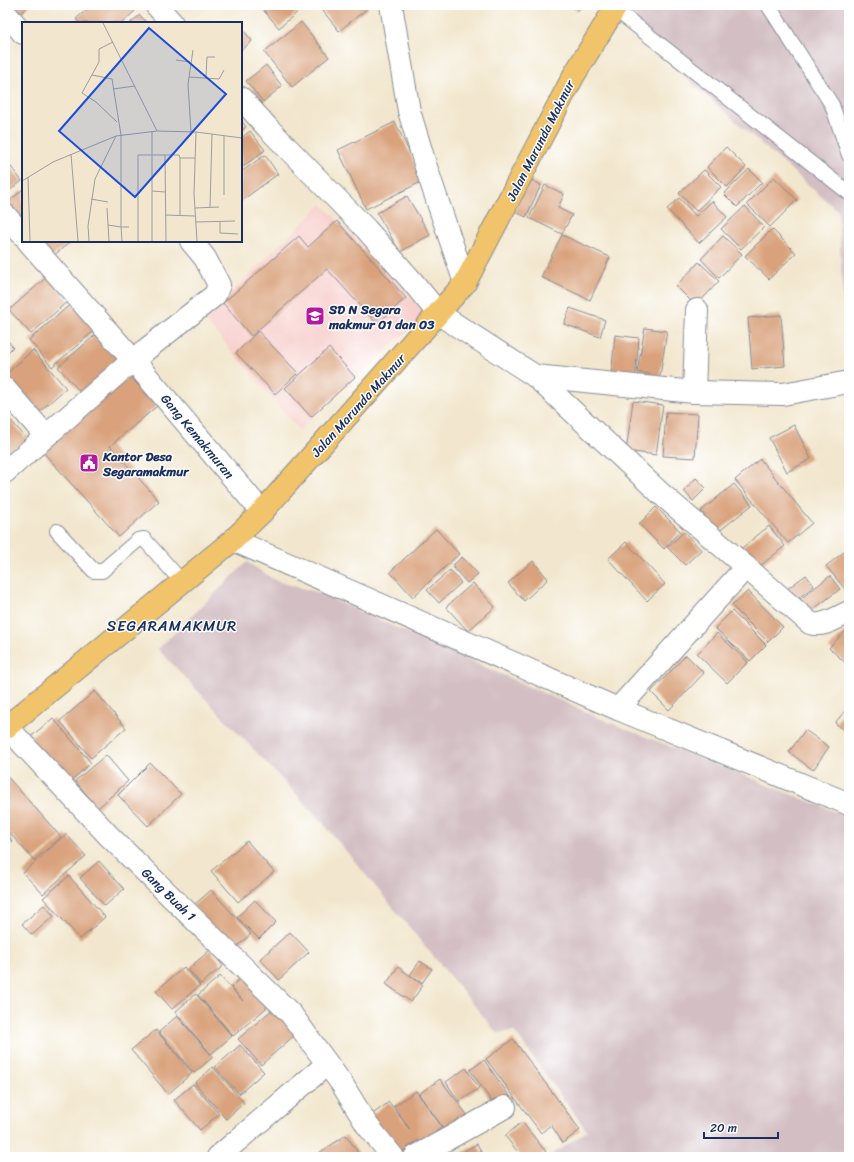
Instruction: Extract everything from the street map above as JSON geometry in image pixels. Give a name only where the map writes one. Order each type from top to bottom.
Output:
[{"type":"main road","name":"Jalan Marunda Makmur","points":[[6,727],[233,540],[262,512],[439,314],[465,283],[524,173],[574,75],[616,7]]},
{"type":"street","points":[[156,5],[171,22]]},
{"type":"street","points":[[391,5],[410,110],[426,167],[465,283]]},
{"type":"street","points":[[5,13],[22,33]]},
{"type":"street","points":[[242,99],[366,229],[439,314],[535,376],[659,492],[810,623],[815,625],[829,622],[849,612]]},
{"type":"street","points":[[5,215],[22,234]]},
{"type":"street","name":"Gang Kemakmuran","points":[[29,242],[133,360],[262,512]]},
{"type":"street","points":[[5,472],[133,360],[215,295],[219,285],[205,258],[192,242]]},
{"type":"street","points":[[694,392],[697,310]]},
{"type":"street","points":[[535,376],[694,392],[783,394],[849,382]]},
{"type":"street","points":[[5,389],[46,436]]},
{"type":"street","points":[[233,540],[618,709],[849,804]]},
{"type":"street","points":[[618,709],[746,566]]},
{"type":"street","name":"Gang Buah 1","points":[[6,727],[110,837],[291,1014],[342,1084],[367,1125],[393,1157]]},
{"type":"street","points":[[218,1157],[328,1064]]},
{"type":"street","points":[[415,1157],[504,1107]]},
{"type":"lane","points":[[768,5],[832,105],[849,155]]},
{"type":"lane","points":[[616,7],[849,193]]},
{"type":"lane","points":[[57,532],[94,571],[97,572],[102,571],[138,540],[144,539],[182,582]]},
{"type":"shaded area","points":[[639,5],[849,5],[849,300],[843,301],[838,211],[626,25]]},
{"type":"shaded area","name":"SD N Segara makmur 01 dan 03","points":[[322,204],[426,314],[299,430],[204,319]]},
{"type":"shaded area","points":[[247,562],[276,581],[316,592],[613,724],[849,817],[849,1157],[548,1157],[587,1131],[514,1031],[497,1033],[317,816],[158,649]]},
{"type":"building","points":[[13,5],[30,5],[20,14]]},
{"type":"building","points":[[92,5],[130,5],[135,11],[123,22],[79,22],[76,19]]},
{"type":"building","points":[[259,5],[306,5],[279,28]]},
{"type":"building","points":[[330,5],[366,5],[368,8],[339,31],[323,11]]},
{"type":"building","points":[[571,5],[583,5],[577,11]]},
{"type":"building","points":[[140,15],[146,22],[131,22]]},
{"type":"building","points":[[301,22],[329,57],[292,87],[264,52]]},
{"type":"building","points":[[242,28],[252,41],[242,49]]},
{"type":"building","points":[[266,65],[282,86],[263,102],[246,81]]},
{"type":"building","points":[[242,121],[246,127],[242,130]]},
{"type":"building","points":[[395,122],[423,181],[366,209],[338,150]]},
{"type":"building","points":[[250,131],[265,150],[242,167],[242,137]]},
{"type":"building","points":[[726,147],[746,167],[727,187],[707,167]]},
{"type":"building","points":[[265,155],[278,174],[242,200],[242,171]]},
{"type":"building","points":[[8,163],[22,181],[5,194],[5,165]]},
{"type":"building","points":[[749,169],[762,182],[737,207],[724,194]]},
{"type":"building","points":[[704,170],[721,187],[696,211],[679,193]]},
{"type":"building","points":[[774,177],[797,200],[770,227],[747,204]]},
{"type":"building","points":[[529,179],[541,185],[526,217],[514,211]]},
{"type":"building","points":[[545,185],[564,194],[558,208],[572,215],[562,234],[529,218]]},
{"type":"building","points":[[22,190],[22,223],[6,204]]},
{"type":"building","points":[[407,196],[430,235],[400,252],[377,213]]},
{"type":"building","points":[[679,198],[696,216],[712,201],[727,217],[699,243],[667,209]]},
{"type":"building","points":[[745,206],[764,227],[741,249],[721,229]]},
{"type":"building","points":[[337,221],[406,298],[377,324],[327,269],[251,336],[223,303],[299,236],[308,247]]},
{"type":"building","points":[[772,229],[796,253],[769,279],[745,256]]},
{"type":"building","points":[[562,235],[610,257],[590,300],[541,277]]},
{"type":"building","points":[[723,236],[742,254],[719,278],[701,259]]},
{"type":"building","points":[[40,242],[70,242],[52,257]]},
{"type":"building","points":[[699,262],[719,281],[696,306],[676,286]]},
{"type":"building","points":[[48,276],[69,300],[31,334],[9,310]]},
{"type":"building","points":[[73,302],[96,329],[52,367],[29,340]]},
{"type":"building","points":[[570,308],[605,320],[600,337],[564,324]]},
{"type":"building","points":[[781,315],[785,366],[752,369],[748,318]]},
{"type":"building","points":[[645,328],[667,331],[660,376],[637,372]]},
{"type":"building","points":[[100,331],[123,358],[82,394],[58,367]]},
{"type":"building","points":[[258,331],[298,373],[275,394],[236,353]]},
{"type":"building","points":[[615,335],[639,338],[635,380],[611,378]]},
{"type":"building","points":[[5,338],[13,347],[5,355]]},
{"type":"building","points":[[329,348],[355,377],[311,417],[285,388]]},
{"type":"building","points":[[33,350],[66,388],[37,414],[5,378],[5,375]]},
{"type":"building","name":"Kantor Desa Segaramakmur","points":[[129,375],[157,406],[110,446],[159,501],[119,537],[43,452]]},
{"type":"building","points":[[633,401],[663,405],[656,455],[626,451]]},
{"type":"building","points":[[666,412],[698,414],[695,458],[663,456]]},
{"type":"building","points":[[5,414],[28,440],[5,460]]},
{"type":"building","points":[[794,425],[811,459],[787,472],[769,438]]},
{"type":"building","points":[[760,459],[812,523],[788,543],[735,480]]},
{"type":"building","points":[[696,478],[706,488],[693,501],[684,491]]},
{"type":"building","points":[[734,484],[752,505],[718,532],[701,511]]},
{"type":"building","points":[[656,507],[680,531],[664,549],[639,524]]},
{"type":"building","points":[[769,526],[785,546],[754,571],[738,551]]},
{"type":"building","points":[[436,529],[459,554],[413,597],[390,572]]},
{"type":"building","points":[[684,532],[701,550],[685,565],[667,547]]},
{"type":"building","points":[[626,542],[665,584],[647,601],[608,559]]},
{"type":"building","points":[[848,549],[849,550],[849,594],[826,566]]},
{"type":"building","points":[[462,557],[478,574],[467,583],[452,566]]},
{"type":"building","points":[[533,561],[548,579],[524,601],[508,583]]},
{"type":"building","points":[[450,570],[461,583],[439,603],[427,590]]},
{"type":"building","points":[[806,575],[814,586],[792,603],[783,592]]},
{"type":"building","points":[[830,576],[840,589],[805,616],[795,603]]},
{"type":"building","points":[[473,583],[495,607],[468,631],[446,607]]},
{"type":"building","points":[[748,591],[783,627],[768,642],[732,606]]},
{"type":"building","points":[[732,611],[766,645],[750,661],[715,628]]},
{"type":"building","points":[[849,627],[849,666],[829,648]]},
{"type":"building","points":[[717,633],[748,662],[727,683],[697,654]]},
{"type":"building","points":[[686,655],[704,673],[669,710],[651,692]]},
{"type":"building","points":[[95,691],[126,728],[91,758],[60,721]]},
{"type":"building","points":[[849,706],[849,734],[835,723]]},
{"type":"building","points":[[53,718],[91,763],[66,785],[27,740]]},
{"type":"building","points":[[805,730],[829,747],[813,770],[789,752]]},
{"type":"building","points":[[106,755],[128,781],[98,808],[75,781]]},
{"type":"building","points":[[150,763],[181,794],[148,826],[118,795]]},
{"type":"building","points":[[5,774],[61,837],[34,860],[5,828]]},
{"type":"building","points":[[5,832],[12,841],[5,847]]},
{"type":"building","points":[[66,834],[86,856],[43,894],[23,873]]},
{"type":"building","points":[[247,841],[274,872],[238,902],[211,871]]},
{"type":"building","points":[[99,861],[124,889],[105,906],[80,878]]},
{"type":"building","points":[[69,876],[105,917],[80,939],[43,898]]},
{"type":"building","points":[[211,890],[251,934],[233,950],[193,906]]},
{"type":"building","points":[[255,900],[276,922],[259,939],[237,917]]},
{"type":"building","points":[[44,905],[54,916],[32,935],[22,924]]},
{"type":"building","points":[[290,932],[309,952],[279,980],[260,959]]},
{"type":"building","points":[[210,950],[223,966],[201,984],[188,969]]},
{"type":"building","points":[[420,961],[432,969],[422,983],[410,975]]},
{"type":"building","points":[[184,967],[200,985],[172,1009],[156,991]]},
{"type":"building","points":[[398,967],[423,985],[411,1002],[386,984]]},
{"type":"building","points":[[245,974],[271,1004],[233,1036],[198,995],[220,976],[243,1001],[231,987]]},
{"type":"building","points":[[196,994],[232,1036],[211,1054],[175,1012]]},
{"type":"building","points":[[274,1008],[297,1033],[261,1065],[238,1039]]},
{"type":"building","points":[[177,1016],[213,1057],[194,1073],[159,1032]]},
{"type":"building","points":[[156,1030],[192,1073],[168,1094],[131,1050]]},
{"type":"building","points":[[513,1039],[580,1130],[563,1143],[551,1125],[541,1133],[486,1059]]},
{"type":"building","points":[[240,1045],[264,1072],[239,1094],[215,1067]]},
{"type":"building","points":[[484,1060],[511,1098],[496,1108],[470,1070]]},
{"type":"building","points":[[213,1067],[244,1103],[226,1119],[195,1083]]},
{"type":"building","points":[[466,1068],[479,1088],[459,1102],[446,1082]]},
{"type":"building","points":[[440,1079],[468,1116],[446,1132],[419,1094]]},
{"type":"building","points":[[193,1084],[219,1114],[200,1130],[174,1100]]},
{"type":"building","points":[[416,1091],[442,1127],[421,1143],[418,1140],[395,1157],[366,1119],[389,1102],[410,1130],[394,1106]]},
{"type":"building","points":[[522,1122],[546,1152],[539,1157],[522,1157],[505,1136]]},
{"type":"building","points":[[346,1135],[361,1157],[313,1157]]},
{"type":"building","points":[[477,1144],[484,1157],[454,1157]]},
{"type":"place","name":"SD N Segara makmur 01 dan 03","points":[[315,316]]},
{"type":"place","name":"Kantor Desa Segaramakmur","points":[[89,463]]},
{"type":"district","name":"SEGARAMAKMUR","points":[[172,626]]}]
